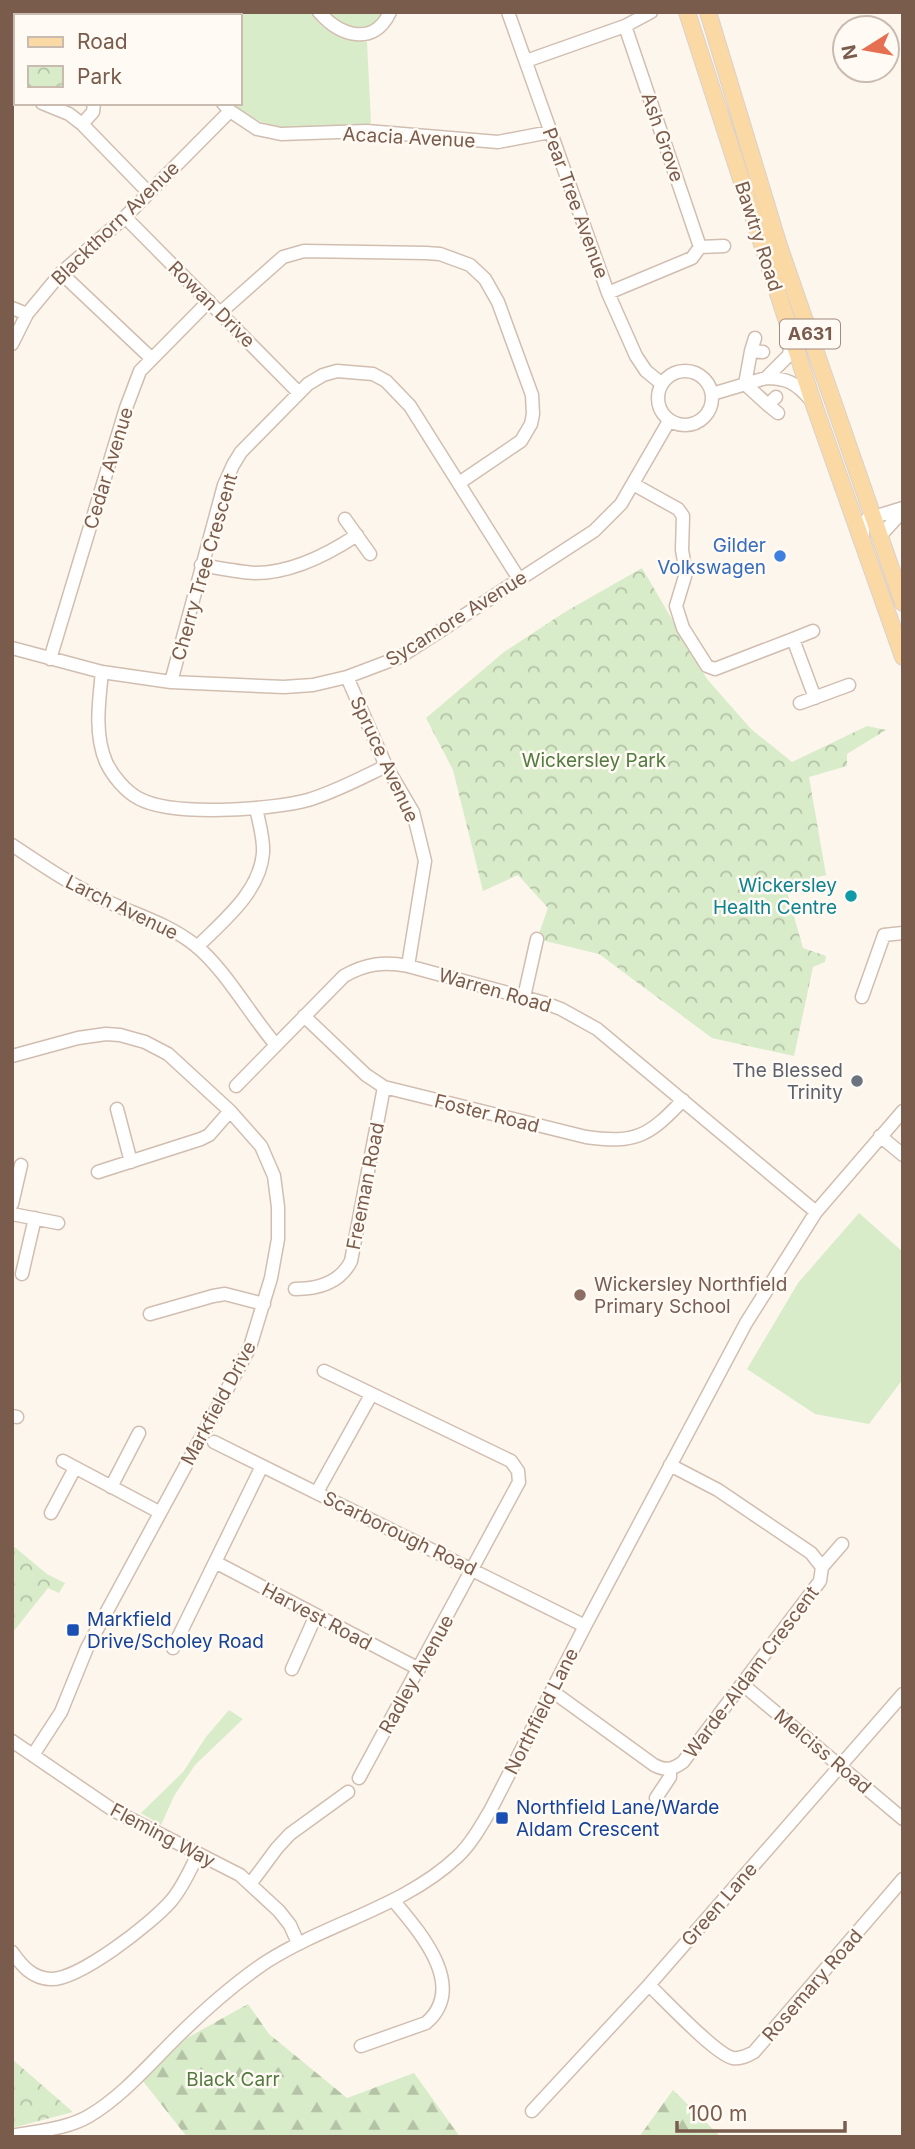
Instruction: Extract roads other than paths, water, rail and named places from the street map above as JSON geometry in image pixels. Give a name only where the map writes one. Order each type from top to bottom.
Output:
[{"type":"main road","name":"Bawtry Road","points":[[687,12],[814,405],[903,657]]},
{"type":"main road","name":"Bawtry Road","points":[[708,12],[779,246],[903,603]]},
{"type":"street","points":[[319,12],[335,28],[362,35],[380,29],[390,12]]},
{"type":"street","name":"Pear Tree Avenue","points":[[508,12],[608,293],[636,356],[646,371],[662,384]]},
{"type":"street","points":[[526,61],[625,26],[651,12]]},
{"type":"street","name":"Ash Grove","points":[[625,26],[700,247]]},
{"type":"street","points":[[47,105],[69,114],[82,124],[148,192]]},
{"type":"street","points":[[82,124],[93,112],[94,105]]},
{"type":"street","name":"Acacia Avenue","points":[[226,107],[257,129],[281,134],[367,131],[498,142],[550,132]]},
{"type":"street","name":"Blackthorn Avenue","points":[[12,344],[27,314],[61,273],[125,217],[226,107]]},
{"type":"street","name":"Rowan Drive","points":[[125,217],[299,393]]},
{"type":"street","points":[[608,293],[692,258],[700,247],[724,246]]},
{"type":"street","points":[[221,312],[283,257],[304,251],[433,253],[470,265],[485,279],[498,302],[532,395],[533,414],[527,433],[515,447],[459,483]]},
{"type":"street","points":[[61,273],[152,359]]},
{"type":"street","name":"Cedar Avenue","points":[[51,659],[126,408],[140,371],[209,301]]},
{"type":"street","points":[[12,308],[27,314]]},
{"type":"street","points":[[766,378],[789,355],[791,334]]},
{"type":"street","points":[[744,384],[756,347]]},
{"type":"street","points":[[686,370],[695,372],[704,378],[712,394],[712,406],[697,423],[686,426],[669,421],[659,405],[658,393],[662,384],[668,376],[686,370]]},
{"type":"street","name":"Cherry Tree Crescent","points":[[172,682],[201,565],[224,485],[233,465],[241,452],[299,393],[323,374],[337,371],[373,374],[386,381],[410,406],[519,579]]},
{"type":"street","points":[[712,394],[766,378],[792,381],[814,405]]},
{"type":"street","points":[[744,384],[774,405]]},
{"type":"street","name":"Sycamore Avenue","points":[[12,648],[102,672],[172,682],[284,687],[313,685],[346,677],[400,657],[594,531],[621,504],[669,421]]},
{"type":"street","points":[[633,484],[678,509],[684,516],[682,550],[686,573],[676,606],[683,628],[707,666],[715,669],[813,631]]},
{"type":"street","points":[[866,551],[863,528],[867,519],[873,515],[903,510]]},
{"type":"street","points":[[880,536],[903,510]]},
{"type":"street","points":[[345,519],[370,554]]},
{"type":"street","points":[[201,565],[253,573],[270,572],[313,560],[357,536]]},
{"type":"street","points":[[793,639],[815,698]]},
{"type":"street","points":[[102,672],[98,714],[106,763],[125,788],[138,798],[162,806],[221,810],[304,801],[328,794],[386,766]]},
{"type":"street","name":"Spruce Avenue","points":[[346,677],[386,766],[414,812],[425,861],[408,966]]},
{"type":"street","points":[[800,703],[849,685]]},
{"type":"street","points":[[197,947],[229,915],[256,881],[263,852],[257,808]]},
{"type":"street","name":"Larch Avenue","points":[[12,845],[65,880],[105,901],[174,930],[197,947],[211,961],[276,1045]]},
{"type":"street","points":[[862,998],[884,935],[903,933]]},
{"type":"street","points":[[524,997],[537,939]]},
{"type":"street","name":"Warren Road","points":[[236,1086],[337,982],[356,970],[390,962],[524,997],[561,1009],[597,1029],[816,1212]]},
{"type":"street","name":"Foster Road","points":[[304,1016],[366,1075],[384,1087],[586,1137],[615,1141],[632,1139],[654,1128],[682,1100]]},
{"type":"street","name":"Markfield Drive","points":[[12,1056],[91,1035],[120,1035],[145,1042],[168,1054],[230,1111],[261,1146],[274,1175],[278,1208],[278,1239],[264,1304],[250,1347],[87,1648],[61,1712],[33,1755]]},
{"type":"street","name":"Freeman Road","points":[[295,1289],[311,1289],[335,1279],[348,1268],[384,1087]]},
{"type":"street","points":[[117,1109],[131,1162]]},
{"type":"street","points":[[98,1172],[201,1139],[209,1135],[230,1111]]},
{"type":"street","name":"Northfield Lane","points":[[12,2136],[76,2122],[102,2107],[217,1999],[265,1963],[298,1942],[393,1900],[442,1870],[458,1856],[477,1833],[746,1323],[816,1212],[903,1111]]},
{"type":"street","points":[[880,1136],[903,1155]]},
{"type":"street","points":[[12,1204],[21,1165]]},
{"type":"street","points":[[12,1214],[58,1223]]},
{"type":"street","points":[[22,1274],[34,1218]]},
{"type":"street","points":[[150,1314],[225,1294],[264,1304]]},
{"type":"street","name":"Radley Avenue","points":[[324,1371],[511,1461],[518,1471],[519,1482],[359,1778]]},
{"type":"street","points":[[317,1492],[371,1395]]},
{"type":"street","points":[[111,1487],[139,1433]]},
{"type":"street","name":"Scarborough Road","points":[[215,1442],[585,1626]]},
{"type":"street","points":[[63,1461],[159,1512]]},
{"type":"street","name":"Warde-Aldam Crescent","points":[[670,1465],[718,1490],[811,1553],[822,1567]]},
{"type":"street","points":[[173,1648],[262,1466]]},
{"type":"street","points":[[51,1513],[75,1468]]},
{"type":"street","name":"Warde-Aldam Crescent","points":[[552,1691],[654,1765],[670,1770],[683,1762],[820,1581],[822,1567],[842,1544]]},
{"type":"street","name":"Harvest Road","points":[[215,1562],[419,1669]]},
{"type":"street","points":[[292,1669],[316,1615]]},
{"type":"street","name":"Melciss Road","points":[[742,1684],[903,1819]]},
{"type":"street","name":"Green Lane","points":[[532,2111],[649,1985],[903,1694]]},
{"type":"street","name":"Fleming Way","points":[[12,1741],[113,1810],[240,1875],[279,1911],[298,1942]]},
{"type":"street","name":"Warde-Aldam Crescent","points":[[656,1798],[670,1777],[670,1770]]},
{"type":"street","points":[[251,1883],[276,1847],[348,1792]]},
{"type":"street","points":[[12,1952],[22,1966],[34,1975],[49,1980],[77,1973],[153,1919],[171,1901],[198,1854]]},
{"type":"street","name":"Rosemary Road","points":[[649,1985],[726,2056],[736,2059],[745,2057],[754,2052],[903,1879]]},
{"type":"street","points":[[361,2046],[426,2023],[435,2015],[439,2005],[441,1973],[437,1962],[415,1927],[393,1900]]},
{"type":"place","name":"Gilder Volkswagen","points":[[780,556]]},
{"type":"place","name":"Wickersley Health Centre","points":[[851,896]]},
{"type":"place","name":"The Blessed Trinity","points":[[857,1081]]},
{"type":"place","name":"Wickersley Northfield Primary School","points":[[580,1295]]},
{"type":"place","name":"Markfield Drive/Scholey Road","points":[[73,1630]]},
{"type":"place","name":"Northfield Lane/Warde Aldam Crescent","points":[[502,1818]]},
{"type":"park label","name":"Wickersley Park","points":[[594,760]]},
{"type":"park label","name":"Black Carr","points":[[233,2079]]}]
